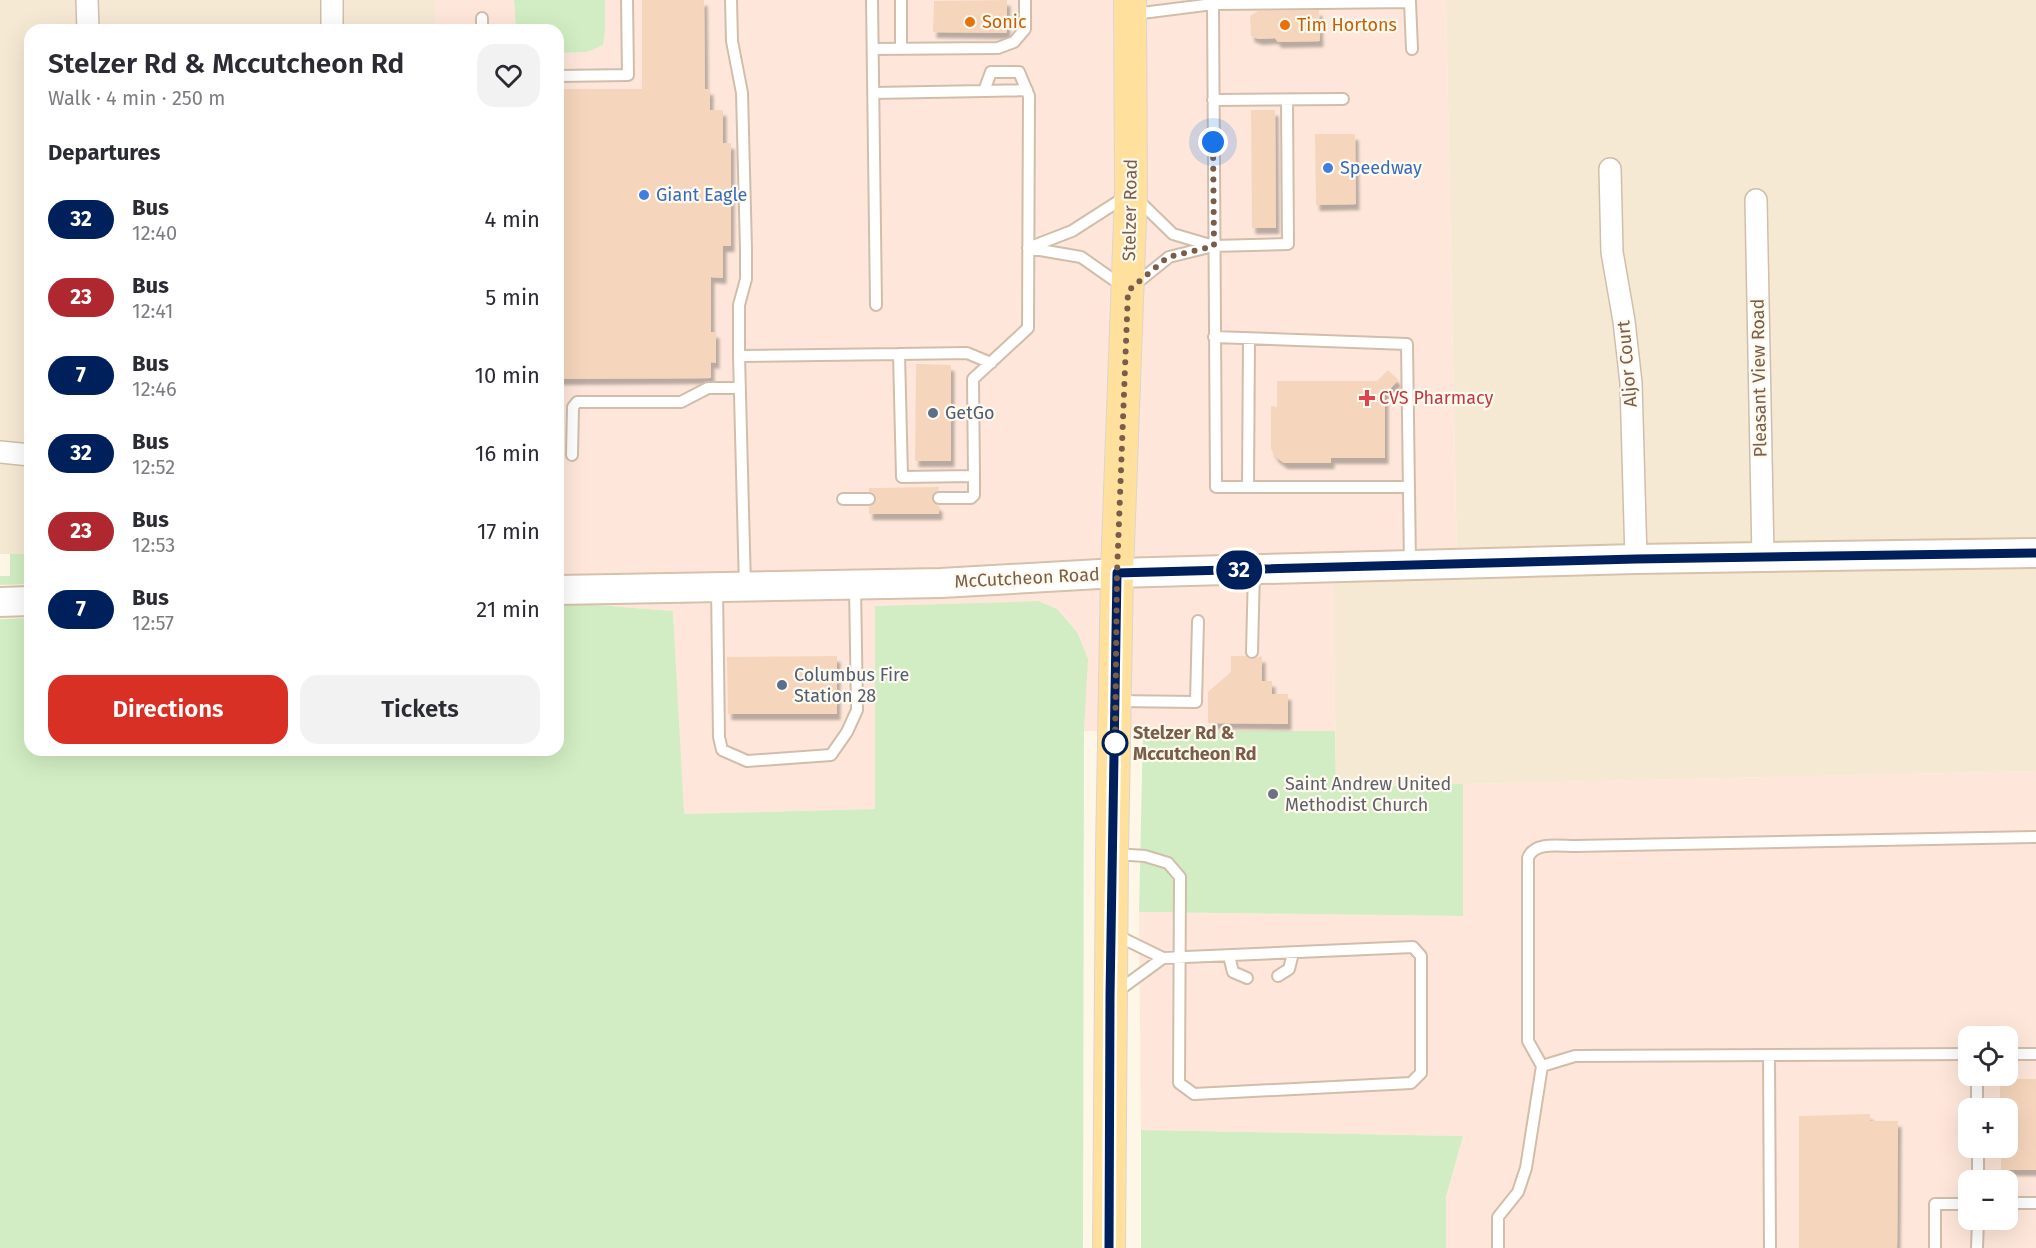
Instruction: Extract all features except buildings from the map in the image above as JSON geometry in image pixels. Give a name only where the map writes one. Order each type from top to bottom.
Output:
[{"type":"main road","name":"Stelzer Road","points":[[1109,1248],[1110,997],[1117,573],[1131,193],[1130,7]]},
{"type":"main road","name":"McCutcheon Road","points":[[564,591],[941,583],[1117,573],[1636,559],[2036,554]]},
{"type":"main road","points":[[0,602],[24,601]]},
{"type":"street","points":[[87,0],[88,24]]},
{"type":"street","points":[[332,0],[332,24]]},
{"type":"street","name":"Aljor Court","points":[[1610,169],[1612,252],[1624,321],[1631,383],[1636,559]]},
{"type":"street","name":"Pleasant View Road","points":[[1756,200],[1763,557]]},
{"type":"street","points":[[0,452],[24,454]]},
{"type":"lane","points":[[564,76],[628,75],[627,0]]},
{"type":"lane","points":[[731,0],[732,41],[742,93],[746,279],[739,305],[739,356],[745,587]]},
{"type":"lane","points":[[872,0],[876,305]]},
{"type":"lane","points":[[901,0],[901,49]]},
{"type":"lane","points":[[873,49],[999,48],[1014,42],[1025,29],[1025,0]]},
{"type":"lane","points":[[1130,7],[1410,2],[1412,49]]},
{"type":"lane","points":[[1213,4],[1216,487],[1409,487]]},
{"type":"lane","points":[[482,18],[482,24]]},
{"type":"lane","points":[[939,498],[971,498],[974,495],[974,380],[1028,328],[1029,96],[1019,72],[991,72],[984,91]]},
{"type":"lane","points":[[874,93],[1027,90]]},
{"type":"lane","points":[[1213,100],[1343,99]]},
{"type":"lane","points":[[1028,248],[1081,258],[1128,291],[1168,257],[1214,246],[1288,244],[1287,100]]},
{"type":"lane","points":[[1028,248],[1072,231],[1131,193],[1173,234],[1214,246]]},
{"type":"lane","points":[[1214,338],[1407,344],[1410,566]]},
{"type":"lane","points":[[1248,487],[1249,339]]},
{"type":"lane","points":[[739,356],[967,353],[991,363]]},
{"type":"lane","points":[[899,354],[902,477],[974,476]]},
{"type":"lane","points":[[572,455],[573,406],[577,402],[681,402],[708,388],[740,388]]},
{"type":"lane","points":[[843,499],[869,499]]},
{"type":"lane","points":[[1252,652],[1254,570]]},
{"type":"lane","points":[[717,588],[719,737],[722,750],[747,760],[831,755],[847,732],[857,710],[855,585]]},
{"type":"lane","points":[[1116,700],[1196,702],[1198,621]]},
{"type":"lane","points":[[1498,1248],[1498,1217],[1518,1192],[1526,1168],[1542,1066],[1528,1041],[1528,858],[1530,852],[1535,848],[2036,837]]},
{"type":"lane","points":[[1111,933],[1163,958],[1180,958],[1229,956],[1413,947],[1421,956],[1421,1073],[1411,1083],[1194,1094],[1179,1083],[1180,958],[1180,877],[1168,863],[1145,856],[1112,853]]},
{"type":"lane","points":[[1278,976],[1289,969],[1293,953]]},
{"type":"lane","points":[[1229,956],[1233,972],[1247,978]]},
{"type":"lane","points":[[1110,997],[1163,958]]},
{"type":"lane","points":[[1542,1066],[1575,1056],[1958,1054]]},
{"type":"lane","points":[[2018,1054],[2036,1054]]},
{"type":"lane","points":[[1769,1055],[1770,1248]]},
{"type":"lane","points":[[2018,1203],[2036,1203]]},
{"type":"lane","points":[[1935,1248],[1935,1204],[1958,1204]]},
{"type":"lane","points":[[1977,1248],[1978,1230]]},
{"type":"shaded area","points":[[0,0],[435,0],[435,24],[24,24],[24,554],[0,554]]},
{"type":"shaded area","points":[[435,0],[514,0],[516,24],[435,24]]},
{"type":"shaded area","points":[[605,0],[1446,0],[1457,566],[1334,565],[1335,731],[1084,731],[1087,659],[1057,609],[1039,601],[875,606],[876,809],[683,814],[673,611],[584,604],[564,605],[564,53],[587,52],[605,29]]},
{"type":"shaded area","points":[[1446,0],[2036,0],[2036,771],[1336,787],[1333,565],[1457,565]]},
{"type":"shaded area","points":[[2036,771],[2036,1248],[1446,1248],[1446,1198],[1463,1136],[1141,1130],[1139,912],[1463,916],[1463,784]]},
{"type":"green space","points":[[514,0],[605,0],[603,45],[587,52],[564,53],[564,24],[516,24]]},
{"type":"green space","points":[[10,554],[24,554],[24,584],[0,585],[0,576],[10,576]]},
{"type":"green space","points":[[1039,601],[1057,609],[1077,632],[1088,659],[1084,731],[1083,1248],[0,1248],[0,619],[24,618],[24,756],[564,756],[564,605],[584,604],[673,611],[684,814],[875,809],[875,606]]},
{"type":"green space","points":[[1143,731],[1335,731],[1336,787],[1463,784],[1463,916],[1139,912]]},
{"type":"green space","points":[[1141,1130],[1463,1136],[1446,1197],[1446,1248],[1141,1248]]},
{"type":"bus line","name":"32","points":[[1109,1248],[1110,997],[1117,573],[1636,559],[2036,553]]},
{"type":"place","name":"Sonic","points":[[970,22]]},
{"type":"place","name":"Tim Hortons","points":[[1285,25]]},
{"type":"place","name":"Speedway","points":[[1328,168]]},
{"type":"place","name":"Giant Eagle","points":[[644,195]]},
{"type":"place","name":"CVS Pharmacy","points":[[1367,398]]},
{"type":"place","name":"GetGo","points":[[933,413]]},
{"type":"place","name":"Columbus Fire Station 28","points":[[782,685]]},
{"type":"place","name":"Stelzer Rd & Mccutcheon Rd","points":[[1115,743]]},
{"type":"place","name":"Saint Andrew United Methodist Church","points":[[1273,794]]},
{"type":"route","points":[[1115,743],[1115,747],[1117,573],[1128,291],[1168,257],[1214,246],[1213,142]]}]
